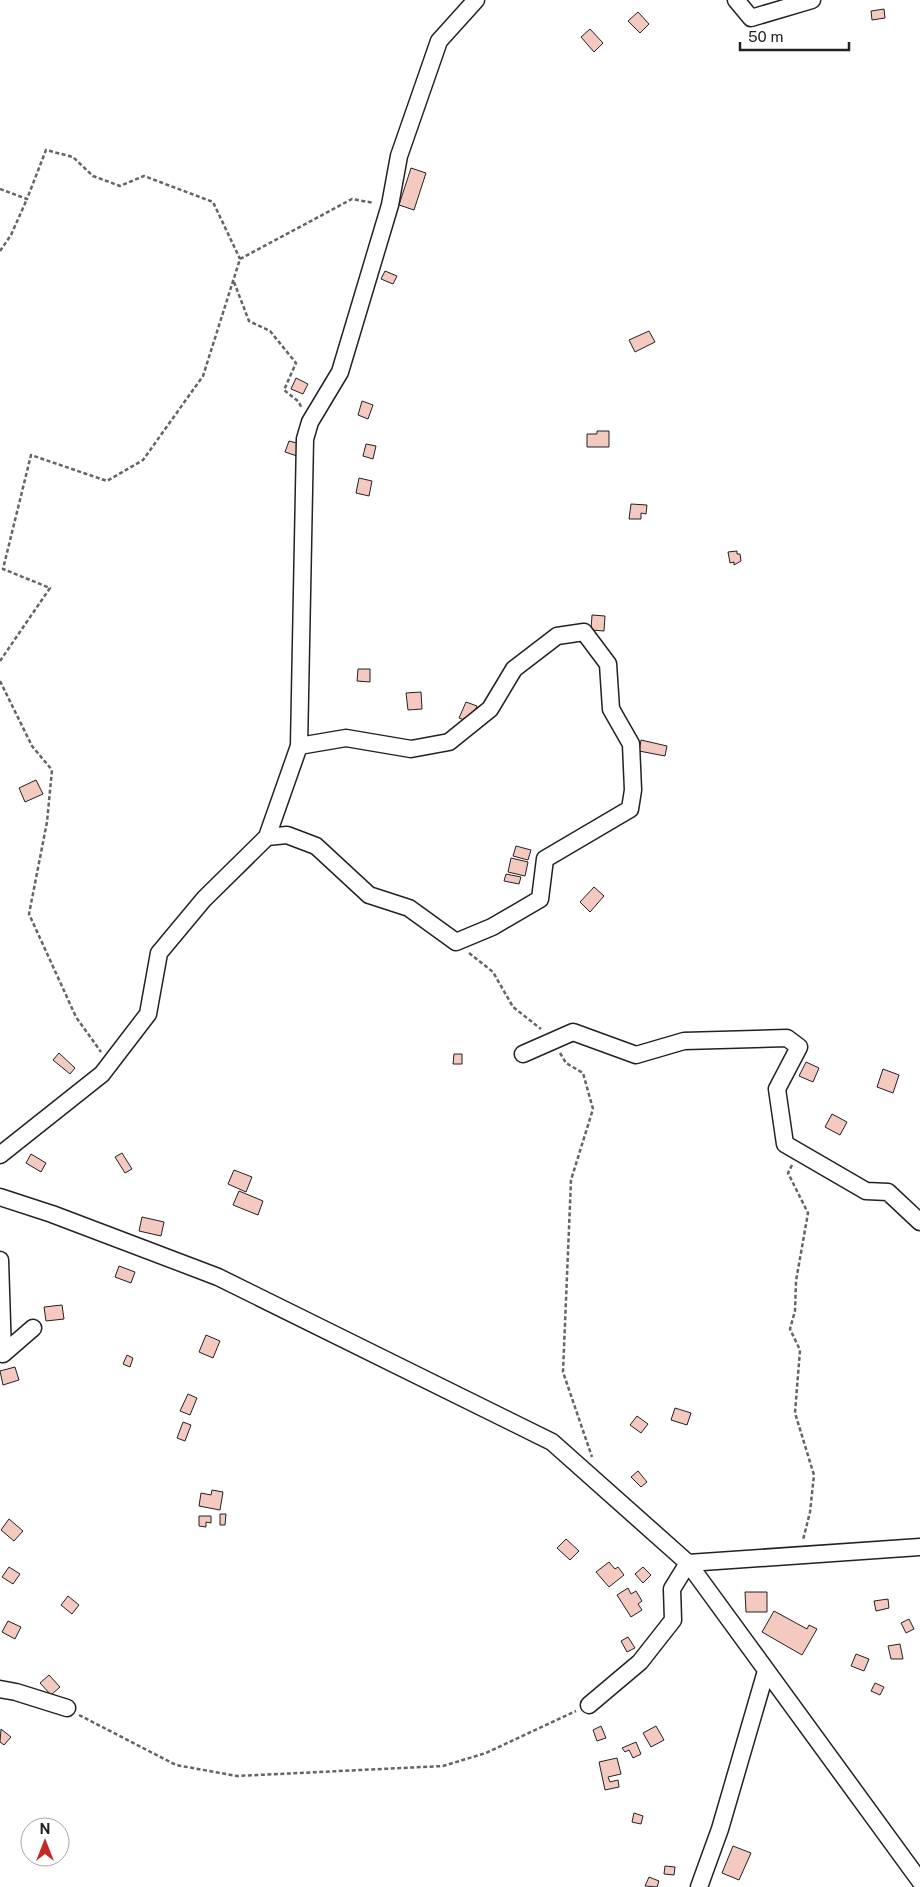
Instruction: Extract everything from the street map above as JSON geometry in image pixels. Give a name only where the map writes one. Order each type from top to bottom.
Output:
[{"type":"street","points":[[0,1155],[110,1065],[148,1014],[159,953],[204,899],[267,837],[299,746],[306,440],[310,422],[340,372],[390,205],[399,156],[439,41],[476,0]]},
{"type":"street","points":[[736,0],[751,18],[812,0]]},
{"type":"street","points":[[267,837],[287,835],[316,846],[369,895],[409,908],[456,942],[492,927],[540,899],[545,859],[630,809],[632,790],[631,744],[611,709],[608,664],[584,632],[557,636],[514,669],[490,709],[449,742],[411,749],[346,738],[299,746]]},
{"type":"street","points":[[523,1054],[573,1032],[636,1055],[684,1041],[787,1038],[799,1047],[777,1089],[785,1144],[866,1191],[888,1192],[920,1222]]},
{"type":"street","points":[[0,1197],[52,1214],[218,1277],[552,1442],[688,1563],[920,1881]]},
{"type":"street","points":[[0,1260],[2,1353]]},
{"type":"street","points":[[2,1353],[33,1328]]},
{"type":"street","points":[[688,1563],[920,1546]]},
{"type":"street","points":[[589,1705],[640,1662],[673,1620],[672,1589],[688,1563]]},
{"type":"street","points":[[698,1887],[720,1829],[766,1670]]},
{"type":"street","points":[[0,1689],[16,1692],[66,1708]]},
{"type":"path","points":[[0,251],[11,235],[46,150],[73,158],[93,176],[120,186],[144,176],[213,202],[240,259]]},
{"type":"path","points":[[0,189],[27,199]]},
{"type":"path","points":[[0,660],[50,588],[3,569],[30,455],[107,481],[143,460],[203,376],[240,259],[352,199],[390,205]]},
{"type":"path","points":[[233,280],[249,321],[270,331],[296,363],[284,390],[298,401],[310,422]]},
{"type":"path","points":[[0,681],[32,746],[52,770],[47,822],[29,914],[76,1017],[110,1065]]},
{"type":"path","points":[[456,942],[493,972],[513,1007],[534,1021],[553,1042],[566,1063],[583,1073],[593,1109],[571,1180],[563,1372],[592,1458]]},
{"type":"path","points":[[798,1152],[788,1173],[808,1213],[796,1281],[795,1311],[790,1328],[800,1350],[795,1413],[814,1475],[810,1512],[798,1555]]},
{"type":"path","points":[[66,1708],[176,1765],[237,1776],[443,1766],[486,1753],[589,1705]]},
{"type":"building","points":[[884,9],[885,18],[872,20],[871,11]]},
{"type":"building","points":[[638,12],[649,24],[640,33],[628,21]]},
{"type":"building","points":[[590,29],[603,43],[594,52],[581,37]]},
{"type":"building","points":[[411,168],[426,173],[414,210],[399,205]]},
{"type":"building","points":[[385,271],[397,276],[393,284],[381,279]]},
{"type":"building","points":[[649,331],[655,342],[635,352],[629,340]]},
{"type":"building","points":[[296,378],[308,384],[303,394],[291,389]]},
{"type":"building","points":[[362,401],[373,405],[368,419],[358,415]]},
{"type":"building","points":[[597,431],[609,431],[609,447],[587,447],[587,434],[597,434]]},
{"type":"building","points":[[289,441],[301,444],[297,456],[285,452]]},
{"type":"building","points":[[366,444],[376,446],[373,459],[363,456]]},
{"type":"building","points":[[359,478],[372,481],[369,496],[356,493]]},
{"type":"building","points":[[631,504],[647,505],[646,514],[641,513],[641,519],[629,519]]},
{"type":"building","points":[[737,551],[737,554],[740,554],[741,561],[734,565],[734,562],[730,563],[728,552]]},
{"type":"building","points":[[592,615],[605,616],[604,631],[591,630]]},
{"type":"building","points":[[358,669],[370,669],[370,682],[357,681]]},
{"type":"building","points":[[421,692],[422,709],[408,710],[406,693]]},
{"type":"building","points":[[466,702],[477,706],[470,722],[459,718]]},
{"type":"building","points":[[641,740],[667,746],[665,756],[639,751]]},
{"type":"building","points":[[36,780],[43,794],[25,802],[19,788]]},
{"type":"building","points":[[516,846],[531,850],[528,860],[513,856]]},
{"type":"building","points":[[511,858],[528,862],[525,876],[508,872]]},
{"type":"building","points":[[506,874],[521,877],[519,884],[504,881]]},
{"type":"building","points":[[594,887],[604,896],[590,912],[580,902]]},
{"type":"building","points":[[59,1053],[75,1068],[70,1074],[53,1060]]},
{"type":"building","points":[[454,1054],[462,1054],[462,1064],[453,1064]]},
{"type":"building","points":[[806,1062],[819,1068],[813,1082],[799,1076]]},
{"type":"building","points":[[883,1069],[899,1075],[893,1093],[877,1087]]},
{"type":"building","points":[[832,1114],[847,1122],[840,1135],[825,1127]]},
{"type":"building","points":[[122,1153],[132,1169],[125,1173],[115,1157]]},
{"type":"building","points":[[31,1154],[46,1163],[41,1172],[26,1163]]},
{"type":"building","points":[[234,1170],[252,1177],[246,1192],[228,1184]]},
{"type":"building","points":[[239,1191],[263,1201],[258,1215],[233,1205]]},
{"type":"building","points":[[142,1217],[164,1222],[161,1236],[139,1231]]},
{"type":"building","points":[[119,1266],[135,1272],[131,1283],[115,1277]]},
{"type":"building","points":[[62,1305],[64,1319],[46,1321],[44,1307]]},
{"type":"building","points":[[206,1335],[220,1341],[213,1358],[199,1352]]},
{"type":"building","points":[[127,1355],[133,1358],[130,1367],[123,1364]]},
{"type":"building","points":[[15,1367],[19,1380],[3,1385],[0,1371]]},
{"type":"building","points":[[188,1394],[197,1398],[190,1415],[180,1411]]},
{"type":"building","points":[[675,1408],[691,1413],[687,1425],[671,1420]]},
{"type":"building","points":[[637,1416],[648,1424],[641,1433],[630,1425]]},
{"type":"building","points":[[183,1422],[191,1425],[185,1441],[177,1438]]},
{"type":"building","points":[[638,1471],[647,1482],[641,1487],[631,1477]]},
{"type":"building","points":[[212,1490],[223,1492],[220,1510],[199,1506],[201,1493],[211,1495]]},
{"type":"building","points":[[220,1514],[226,1514],[225,1525],[220,1525]]},
{"type":"building","points":[[199,1516],[211,1516],[211,1523],[206,1522],[206,1527],[199,1526]]},
{"type":"building","points":[[9,1519],[23,1531],[14,1541],[1,1530]]},
{"type":"building","points":[[566,1539],[579,1551],[570,1560],[557,1548]]},
{"type":"building","points":[[609,1562],[615,1569],[618,1567],[624,1575],[609,1587],[596,1572]]},
{"type":"building","points":[[9,1567],[20,1574],[13,1584],[2,1577]]},
{"type":"building","points":[[643,1567],[651,1575],[643,1583],[635,1574]]},
{"type":"building","points":[[628,1588],[631,1594],[636,1591],[642,1601],[638,1604],[642,1610],[631,1617],[617,1595]]},
{"type":"building","points":[[745,1592],[767,1592],[767,1612],[746,1612]]},
{"type":"building","points":[[68,1596],[79,1605],[72,1614],[61,1605]]},
{"type":"building","points":[[888,1599],[889,1608],[876,1611],[874,1601]]},
{"type":"building","points":[[774,1611],[807,1629],[809,1625],[817,1629],[802,1655],[762,1632]]},
{"type":"building","points":[[909,1619],[914,1629],[906,1633],[901,1623]]},
{"type":"building","points":[[8,1621],[21,1627],[15,1639],[2,1632]]},
{"type":"building","points":[[628,1637],[635,1648],[627,1652],[621,1641]]},
{"type":"building","points":[[900,1644],[903,1659],[891,1659],[888,1646]]},
{"type":"building","points":[[856,1654],[869,1659],[864,1671],[851,1666]]},
{"type":"building","points":[[49,1675],[60,1687],[51,1695],[40,1683]]},
{"type":"building","points":[[875,1683],[884,1687],[880,1695],[871,1691]]},
{"type":"building","points":[[601,1726],[606,1738],[597,1741],[593,1730]]},
{"type":"building","points":[[656,1726],[664,1740],[651,1747],[643,1733]]},
{"type":"building","points":[[1,1729],[11,1737],[4,1745],[0,1742]]},
{"type":"building","points":[[636,1742],[641,1754],[633,1758],[629,1750],[625,1752],[622,1748]]},
{"type":"building","points":[[617,1758],[621,1774],[608,1777],[610,1782],[618,1780],[619,1787],[605,1790],[599,1762]]},
{"type":"building","points":[[634,1813],[643,1816],[641,1824],[632,1822]]},
{"type":"building","points":[[733,1846],[751,1853],[739,1880],[722,1873]]},
{"type":"building","points":[[665,1866],[675,1867],[674,1875],[664,1874]]},
{"type":"building","points":[[649,1877],[659,1881],[657,1887],[645,1886]]}]
